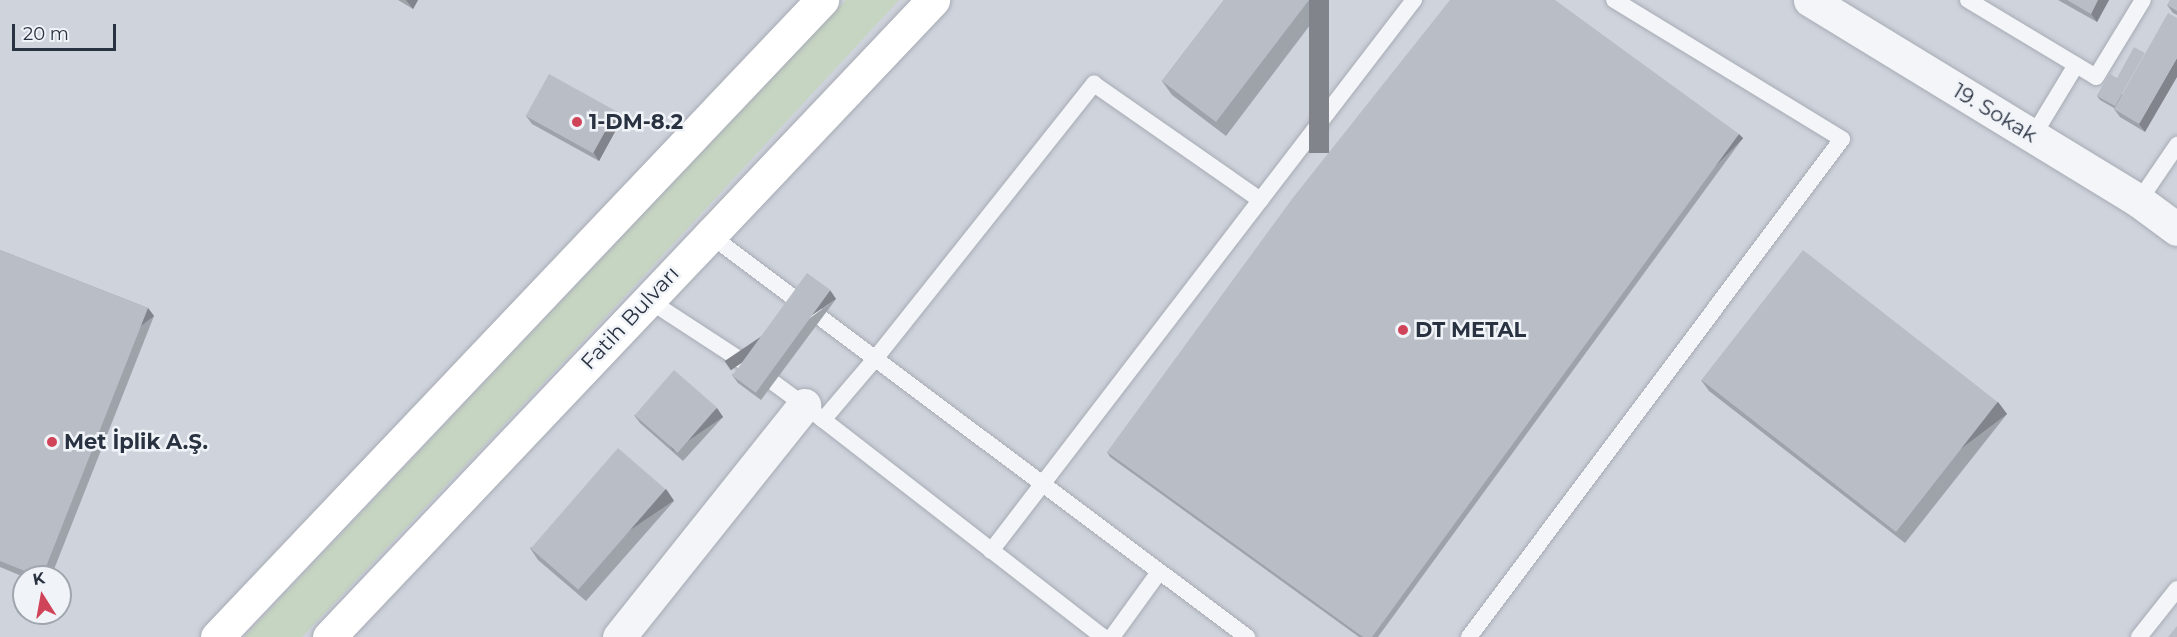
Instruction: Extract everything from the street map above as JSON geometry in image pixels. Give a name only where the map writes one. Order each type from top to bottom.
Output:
[{"type":"main road","points":[[217,637],[822,0]]},
{"type":"main road","name":"Fatih Bulvarı","points":[[329,637],[647,299],[933,0]]},
{"type":"street","name":"19. Sokak","points":[[1810,0],[2139,201],[2177,229]]},
{"type":"street","points":[[619,637],[814,413]]},
{"type":"lane","points":[[991,551],[1414,0]]},
{"type":"lane","points":[[1469,637],[1842,139],[1614,0]]},
{"type":"lane","points":[[1968,0],[2096,77],[2143,0]]},
{"type":"lane","points":[[2032,136],[2076,65]]},
{"type":"lane","points":[[814,413],[875,359],[1094,84],[1260,201]]},
{"type":"lane","points":[[2139,201],[2177,145]]},
{"type":"lane","points":[[710,235],[817,312],[875,359],[1247,637]]},
{"type":"lane","points":[[647,299],[759,372],[1103,637]]},
{"type":"lane","points":[[1112,637],[1159,572]]},
{"type":"lane","points":[[2139,637],[2177,589]]},
{"type":"shaded area","points":[[0,0],[2177,0],[2177,637],[0,637]]},
{"type":"green space","points":[[846,0],[899,0],[583,341],[302,637],[244,637]]},
{"type":"building","points":[[1224,0],[1309,0],[1216,122],[1162,81]]},
{"type":"building","name":"DT METAL","points":[[1450,0],[1555,0],[1739,134],[1372,637],[1363,637],[1107,452],[1292,199]]},
{"type":"building","points":[[2067,0],[2098,0],[2091,14]]},
{"type":"building","points":[[2170,0],[2177,0],[2177,11],[2167,5]]},
{"type":"building","points":[[2168,13],[2177,18],[2177,58],[2139,124],[2114,109]]},
{"type":"building","points":[[2134,47],[2145,53],[2115,106],[2097,96],[2110,74],[2117,78]]},
{"type":"building","name":"1-DM-8.2","points":[[549,74],[616,111],[593,153],[526,116]]},
{"type":"building","name":"Met İplik A.Ş.","points":[[0,250],[148,308],[47,565],[12,566],[0,561]]},
{"type":"building","points":[[1803,250],[1998,402],[1896,532],[1701,380]]},
{"type":"building","points":[[807,273],[830,290],[756,393],[732,376]]},
{"type":"building","points":[[674,370],[717,407],[678,453],[635,415]]},
{"type":"building","points":[[618,448],[666,489],[578,590],[531,548]]},
{"type":"building","points":[[2177,626],[2177,637],[2168,637]]},
{"type":"place","name":"1-DM-8.2","points":[[577,122]]},
{"type":"place","name":"DT METAL","points":[[1403,330]]},
{"type":"place","name":"Met İplik A.Ş.","points":[[52,442]]}]
